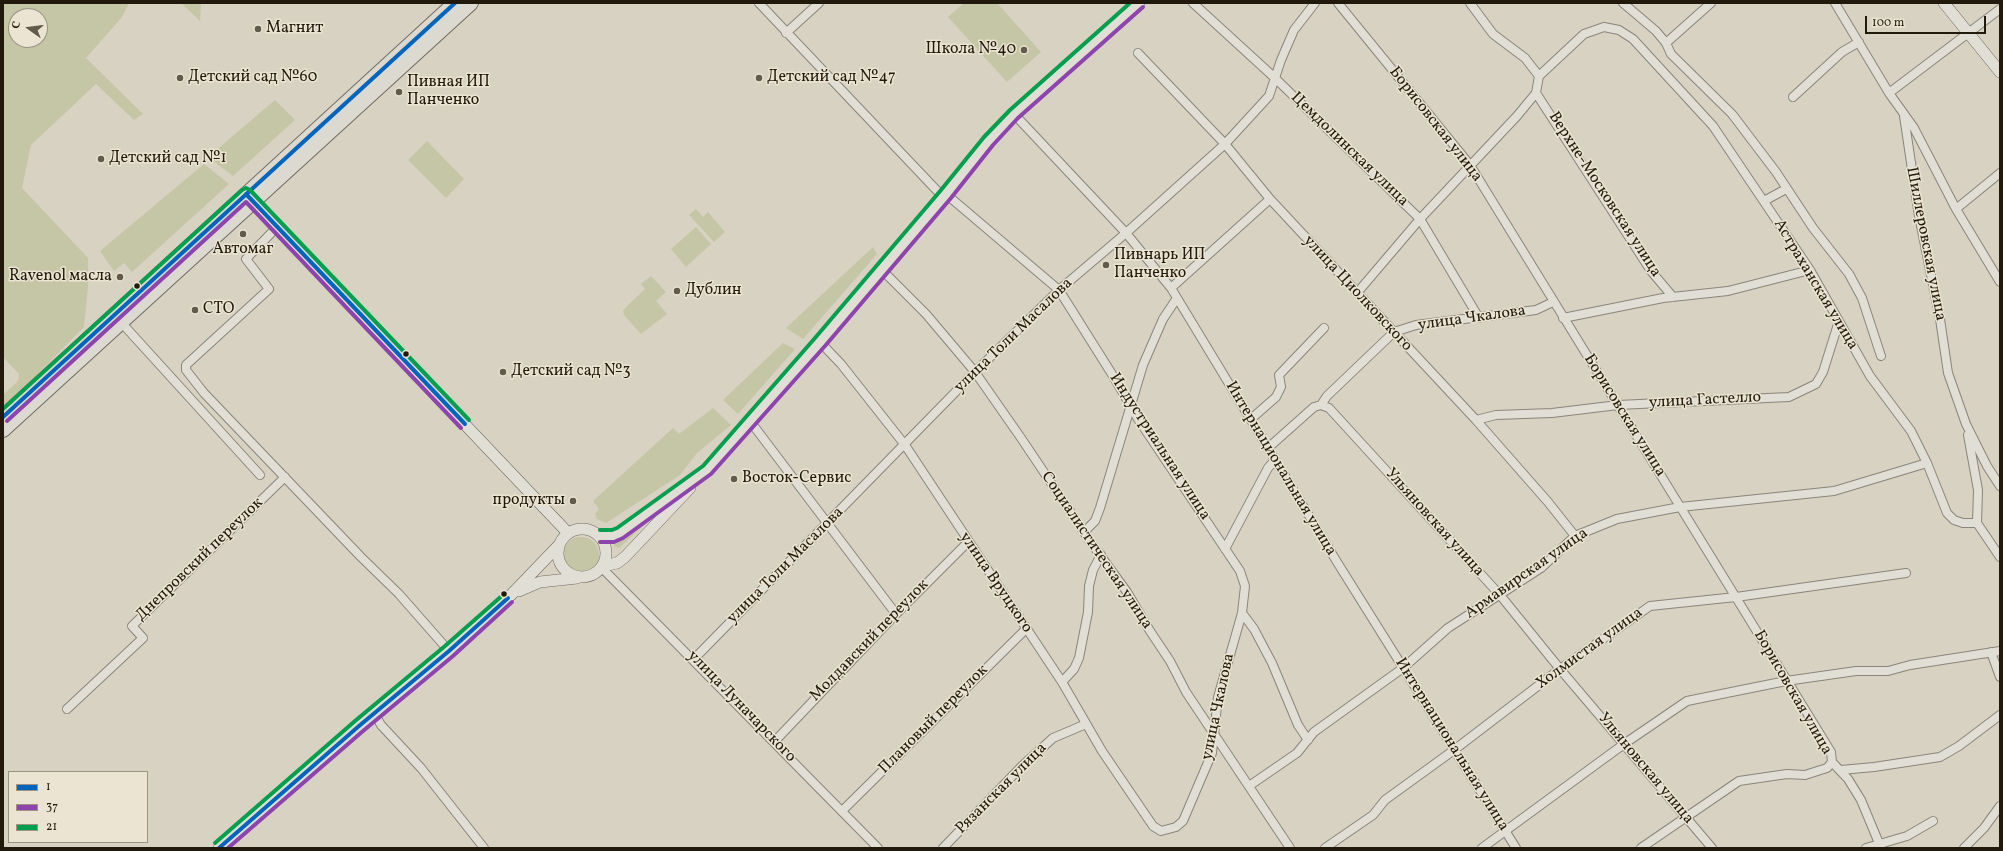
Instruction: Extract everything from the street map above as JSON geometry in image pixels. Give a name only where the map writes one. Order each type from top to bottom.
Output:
[{"type":"highway","points":[[3,430],[118,319],[250,198],[455,3]]},
{"type":"highway","points":[[250,198],[471,3]]},
{"type":"highway","points":[[3,417],[118,319]]},
{"type":"street","name":"Индустриальная улица","points":[[759,3],[786,33],[944,196],[1059,290],[1131,406],[1240,571],[1245,586],[1242,612]]},
{"type":"street","points":[[786,33],[819,3]]},
{"type":"street","points":[[508,598],[525,587],[540,582],[592,576],[602,567],[617,563],[626,558],[707,470],[820,342],[944,196],[988,141],[1014,114],[1139,3]]},
{"type":"street","name":"Цемдолинская улица","points":[[1193,3],[1276,79],[1420,219],[1478,318]]},
{"type":"street","name":"улица Толи Масалова","points":[[694,659],[828,524],[975,372],[1059,290],[1126,233],[1225,144],[1269,96],[1276,79],[1281,60],[1294,30],[1315,3]]},
{"type":"street","name":"Борисовская улица","points":[[1338,3],[1470,166],[1831,752],[1832,762],[1841,770],[1861,800],[1880,847]]},
{"type":"street","points":[[1357,293],[1420,219],[1517,116],[1536,93],[1539,76],[1525,58],[1493,34],[1470,3]]},
{"type":"street","name":"Астраханская улица","points":[[1623,3],[1656,31],[1666,43],[1671,54],[1732,114],[1776,172],[1786,189],[1849,274],[1862,298],[1881,356]]},
{"type":"street","points":[[1666,43],[1711,3]]},
{"type":"street","name":"Шиллеровская улица","points":[[1835,3],[1889,93],[1914,128],[1956,209],[2000,282]]},
{"type":"street","points":[[1944,3],[2000,72]]},
{"type":"street","points":[[1889,93],[2000,9]]},
{"type":"street","name":"Астраханская улица","points":[[1539,76],[1584,34],[1604,27],[1619,30],[1633,39],[1713,126],[1810,270],[1870,376],[1911,431],[1927,463],[1947,513],[1954,520],[1962,523],[1977,523]]},
{"type":"street","points":[[1793,97],[1842,52],[1859,42]]},
{"type":"street","name":"улица Циолковского","points":[[1138,53],[1225,144],[1270,199],[1476,420],[1548,502],[1575,536]]},
{"type":"street","name":"Верхне-Московская улица","points":[[1536,93],[1651,271],[1673,297]]},
{"type":"street","name":"Интернациональная улица","points":[[1014,114],[1126,233],[1171,288],[1403,668],[1516,848]]},
{"type":"street","name":"Шиллеровская улица","points":[[1904,116],[1919,216],[1940,320],[1948,373],[1966,424]]},
{"type":"street","points":[[1956,209],[2000,173]]},
{"type":"street","points":[[1764,201],[1786,189]]},
{"type":"street","points":[[250,198],[568,533]]},
{"type":"street","points":[[1171,288],[1270,199]]},
{"type":"street","points":[[277,227],[246,259],[268,289],[186,365],[186,370],[204,393],[399,594],[449,651]]},
{"type":"street","name":"Социалистическая улица","points":[[881,270],[926,314],[975,372],[1022,438],[1084,532],[1127,592],[1150,632],[1170,661],[1186,692],[1215,733],[1290,848]]},
{"type":"street","points":[[1563,318],[1673,297],[1728,291],[1810,270]]},
{"type":"street","points":[[1084,532],[1094,521],[1100,508],[1143,365],[1163,319],[1177,298]]},
{"type":"street","name":"улица Чкалова","points":[[1268,448],[1314,407],[1322,405],[1327,396],[1394,332],[1416,325],[1536,310],[1553,302]]},
{"type":"street","name":"Днепровский переулок","points":[[118,319],[260,474]]},
{"type":"street","name":"улица Гастелло","points":[[1476,420],[1496,415],[1552,413],[1618,405],[1789,397],[1816,384],[1823,372],[1839,321]]},
{"type":"street","points":[[1251,419],[1276,397],[1281,387],[1279,375],[1324,328]]},
{"type":"street","name":"улица Вруцкого","points":[[820,342],[841,364],[905,445],[1062,682],[1086,724],[1153,826],[1161,831]]},
{"type":"street","name":"Ульяновская улица","points":[[1322,405],[1333,412],[1500,595],[1560,669],[1712,848]]},
{"type":"street","points":[[750,421],[896,614]]},
{"type":"street","points":[[1966,424],[1987,466],[2000,486]]},
{"type":"street","points":[[1966,424],[1978,490],[1977,523],[2000,557]]},
{"type":"street","points":[[1225,549],[1268,468],[1275,460]]},
{"type":"street","name":"Армавирская улица","points":[[1249,786],[1298,753],[1314,732],[1403,668],[1448,628],[1540,568],[1575,536],[1617,519],[1680,507],[1834,491],[1927,463]]},
{"type":"street","points":[[219,848],[374,713],[449,651],[508,598],[559,545],[568,533],[580,529],[587,529],[600,536],[613,536],[620,533],[707,470]]},
{"type":"street","name":"Днепровский переулок","points":[[67,709],[143,638],[132,626],[285,477]]},
{"type":"street","points":[[600,536],[606,550],[602,567]]},
{"type":"street","name":"Молдавский переулок","points":[[774,742],[896,614],[968,542]]},
{"type":"street","points":[[559,545],[558,560],[561,566],[565,572],[578,578]]},
{"type":"street","points":[[1062,682],[1074,670],[1079,658],[1088,612],[1089,586],[1093,570],[1101,555]]},
{"type":"street","name":"улица Луначарского","points":[[602,567],[878,848]]},
{"type":"street","name":"Холмистая улица","points":[[1325,848],[1373,815],[1385,800],[1454,750],[1560,669],[1650,606],[1736,597],[1906,573]]},
{"type":"street","points":[[1242,612],[1254,628],[1272,663],[1298,725],[1308,740]]},
{"type":"street","name":"улица Чкалова","points":[[1161,831],[1173,829],[1183,821],[1212,753],[1218,697],[1242,612]]},
{"type":"street","name":"Плановый переулок","points":[[842,811],[1026,629]]},
{"type":"street","points":[[1482,848],[1624,744],[1687,700],[1786,681],[1856,671],[1888,671],[1910,664],[2000,651]]},
{"type":"street","points":[[1991,652],[2000,677]]},
{"type":"street","points":[[374,713],[381,725],[421,768],[484,848]]},
{"type":"street","points":[[1841,770],[1874,767],[1940,757],[1959,746],[2000,715]]},
{"type":"street","name":"Рязанская улица","points":[[943,848],[1022,766],[1053,738],[1086,724]]},
{"type":"street","points":[[1641,848],[1686,816],[1740,781],[1787,774],[1805,775],[1827,768],[1832,762]]},
{"type":"street","points":[[1964,848],[1984,828],[2000,806]]},
{"type":"street","points":[[1866,848],[1880,847],[1907,836],[1933,820]]},
{"type":"green space","points":[[3,3],[129,3],[122,17],[86,58],[143,114],[134,120],[96,84],[31,145],[22,188],[88,258],[88,287],[84,327],[26,386],[3,406],[3,395],[18,381],[19,374],[3,357]]},
{"type":"green space","points":[[181,3],[201,3],[200,21]]},
{"type":"green space","points":[[964,3],[997,3],[1041,52],[1007,82],[948,17]]},
{"type":"green space","points":[[275,100],[295,120],[233,176],[208,157]]},
{"type":"green space","points":[[427,141],[464,179],[446,198],[408,160]]},
{"type":"green space","points":[[204,164],[229,184],[132,272],[124,263],[114,271],[100,251]]},
{"type":"green space","points":[[696,209],[703,217],[708,212],[725,232],[714,242],[689,215]]},
{"type":"green space","points":[[696,227],[711,244],[686,267],[671,249]]},
{"type":"green space","points":[[873,247],[877,254],[803,339],[786,328]]},
{"type":"green space","points":[[651,276],[666,292],[656,301],[667,314],[641,334],[624,315],[623,310],[645,289],[641,284]]},
{"type":"green space","points":[[783,343],[795,349],[738,414],[723,400]]},
{"type":"green space","points":[[713,408],[731,425],[697,453],[680,475],[606,523],[597,519],[595,514],[599,509],[593,501],[673,428],[679,434]]},
{"type":"green space","points":[[675,496],[619,548],[614,546],[614,542]]},
{"type":"green space","points":[[581,537],[591,540],[596,545],[599,555],[596,565],[591,570],[581,573],[571,570],[566,565],[563,555],[566,545],[571,540]]},
{"type":"transit line","name":"1","points":[[3,417],[455,3]]},
{"type":"transit line","name":"21","points":[[600,530],[612,530],[617,528],[703,466],[815,338],[984,137],[1010,110],[1130,3]]},
{"type":"transit line","name":"37","points":[[600,542],[614,542],[623,538],[711,474],[825,346],[951,198],[993,145],[1018,118],[1143,7]]},
{"type":"transit line","name":"21","points":[[3,409],[242,190],[246,188],[250,190],[469,420]]},
{"type":"transit line","name":"1","points":[[246,194],[465,424]]},
{"type":"transit line","name":"37","points":[[7,421],[246,202],[461,428]]},
{"type":"transit line","name":"21","points":[[215,843],[504,594]]},
{"type":"transit line","name":"1","points":[[219,848],[359,726],[449,651],[508,598]]},
{"type":"transit line","name":"37","points":[[228,848],[363,731],[453,656],[512,602]]},
{"type":"place","name":"Магнит","points":[[258,29]]},
{"type":"place","name":"Школа №40","points":[[1024,50]]},
{"type":"place","name":"Детский сад №60","points":[[180,78]]},
{"type":"place","name":"Детский сад №47","points":[[759,78]]},
{"type":"place","name":"Пивная ИП Панченко","points":[[399,92]]},
{"type":"place","name":"Детский сад №1","points":[[101,159]]},
{"type":"place","name":"Автомаг","points":[[243,234]]},
{"type":"place","name":"Пивнарь ИП Панченко","points":[[1106,265]]},
{"type":"place","name":"Ravenol масла","points":[[120,277]]},
{"type":"place","name":"Дублин","points":[[677,291]]},
{"type":"place","name":"СТО","points":[[195,310]]},
{"type":"place","name":"Детский сад №3","points":[[503,372]]},
{"type":"place","name":"Восток-Сервис","points":[[734,479]]},
{"type":"place","name":"продукты","points":[[573,501]]}]
